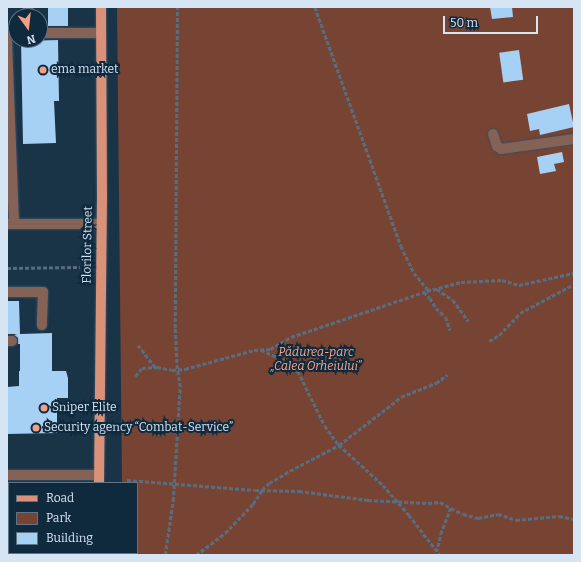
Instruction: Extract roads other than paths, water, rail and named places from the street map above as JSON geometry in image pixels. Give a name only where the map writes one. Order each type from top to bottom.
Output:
[{"type":"main road","name":"Florilor Street","points":[[99,479],[101,7]]},
{"type":"street","points":[[48,33],[101,33]]},
{"type":"street","points":[[7,42],[10,224],[101,224]]},
{"type":"street","points":[[493,134],[497,146],[501,149],[574,139]]},
{"type":"street","points":[[7,292],[43,292],[42,325]]},
{"type":"street","points":[[9,478],[99,479]]},
{"type":"place","name":"ema market","points":[[43,70]]},
{"type":"place","name":"Sniper Elite","points":[[44,408]]},
{"type":"place","name":"Security agency “Combat-Service”","points":[[36,428]]},
{"type":"park label","name":"Pădurea-parc „Calea Orheiului”","points":[[316,360]]}]
